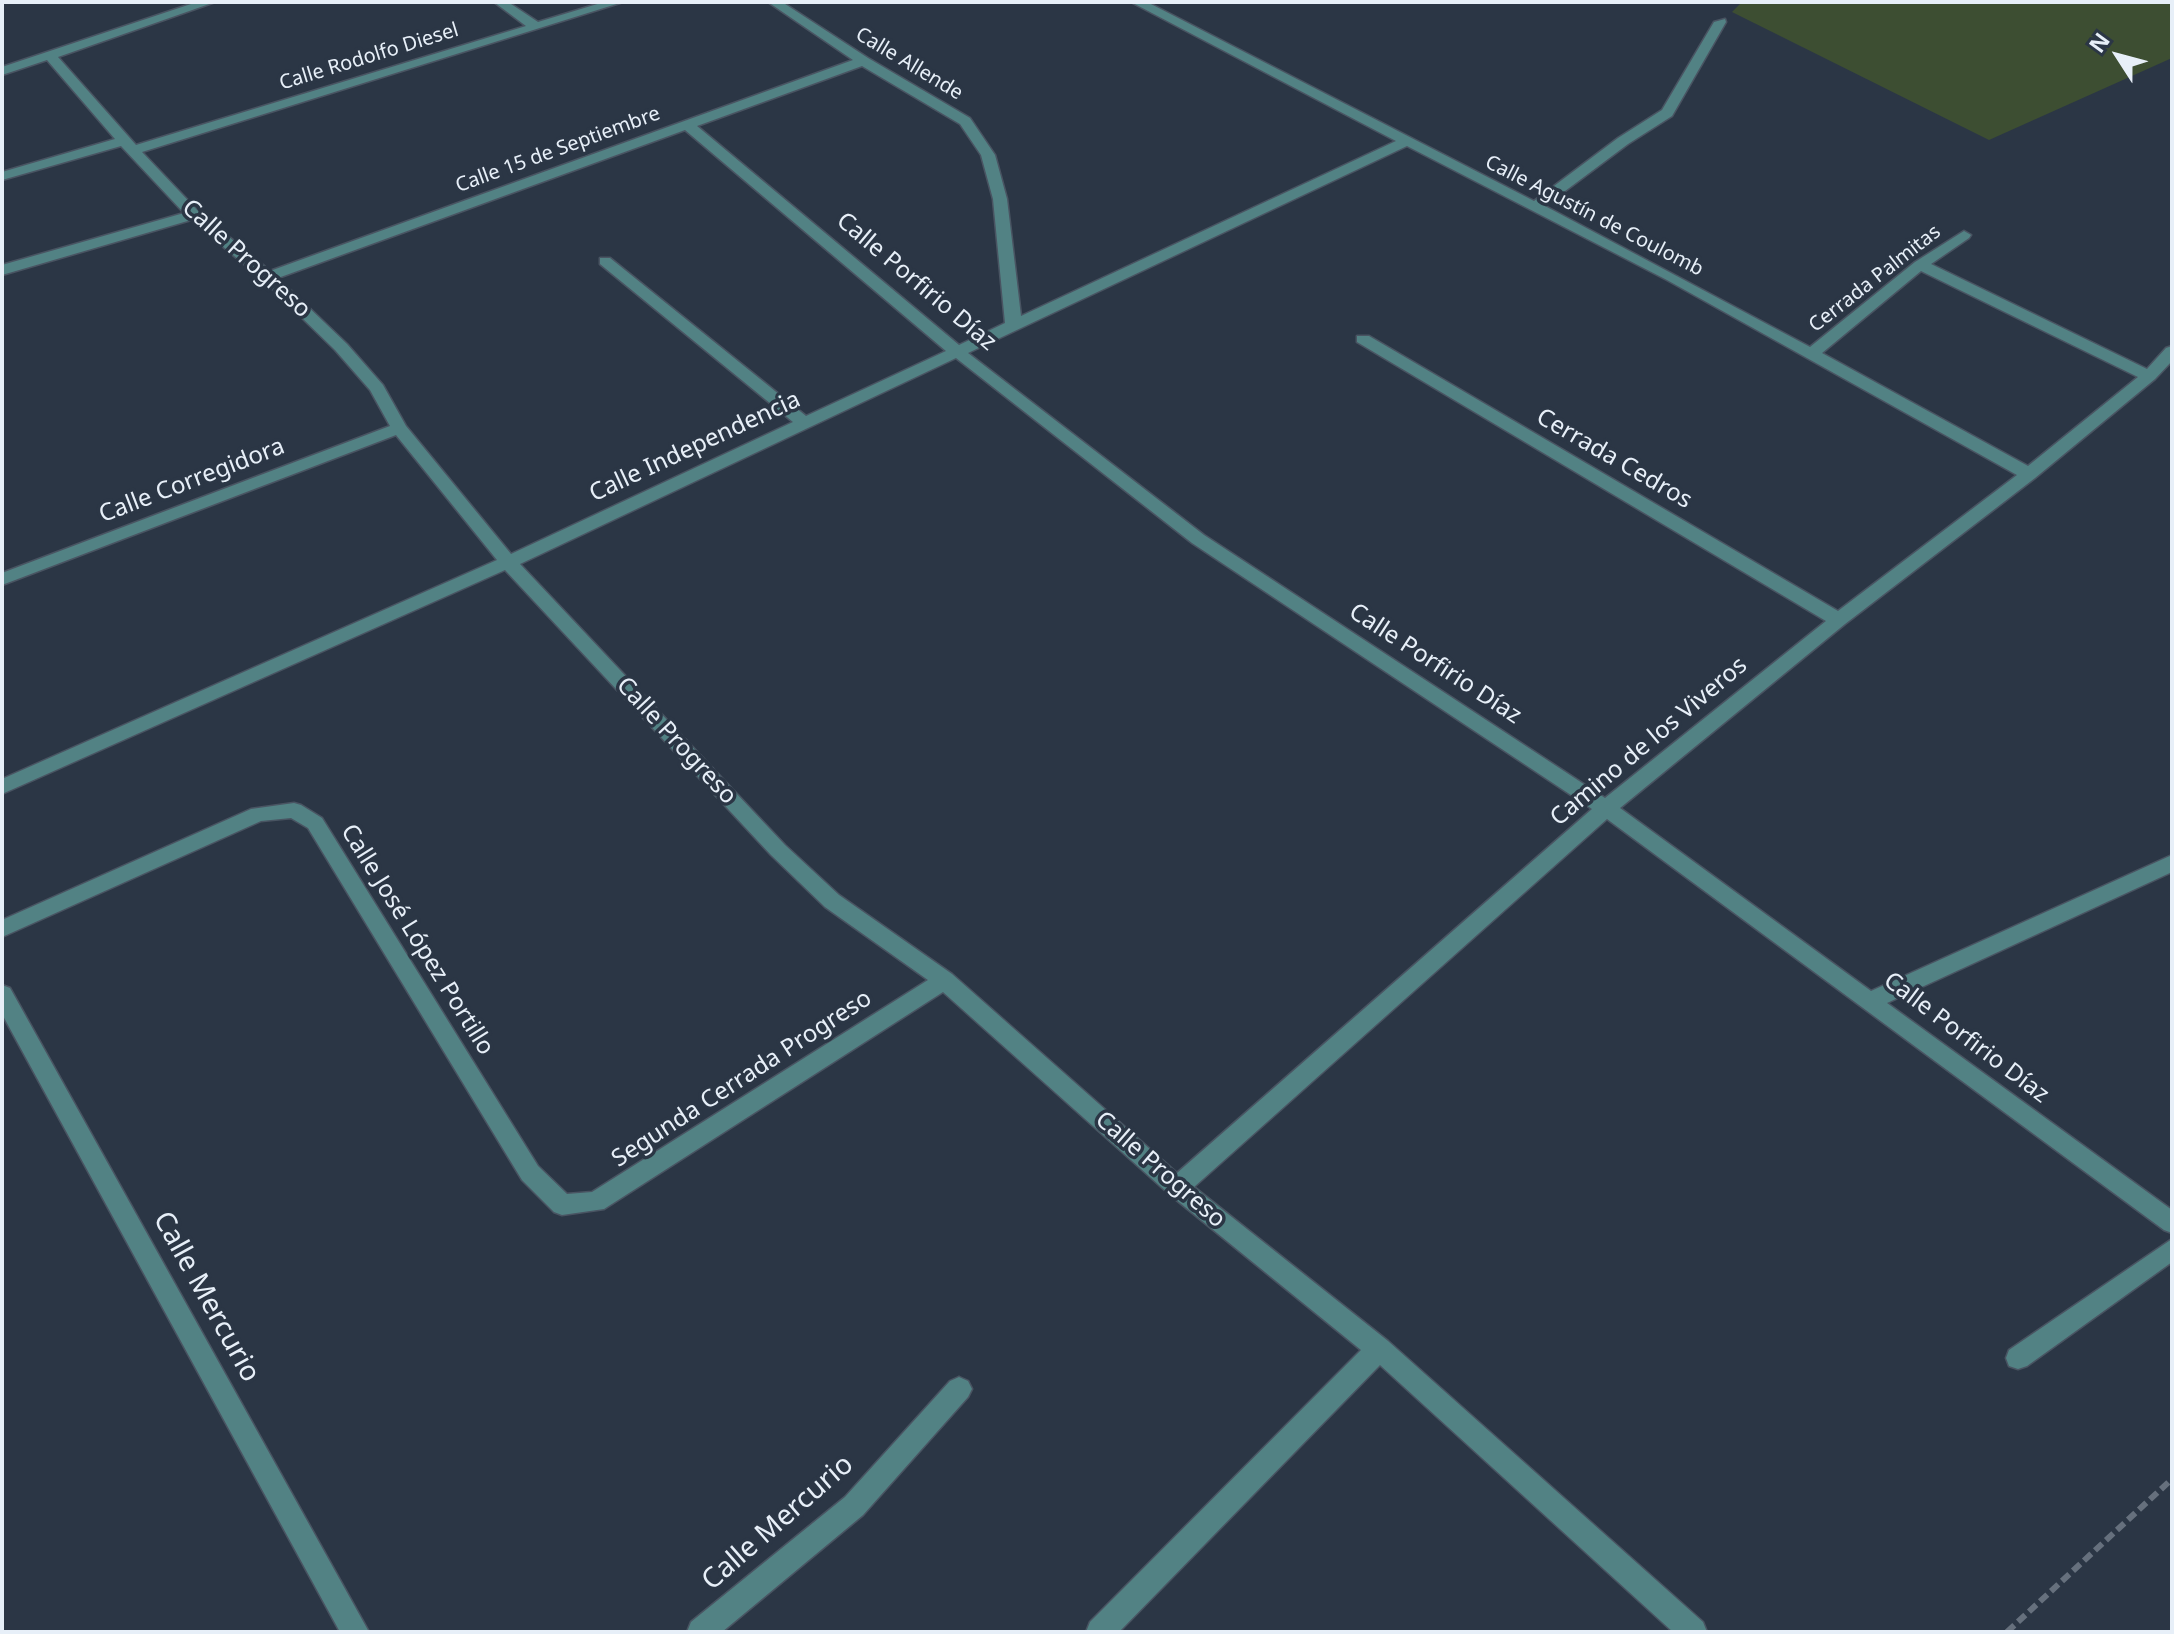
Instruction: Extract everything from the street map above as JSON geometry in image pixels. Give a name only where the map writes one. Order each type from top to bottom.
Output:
[{"type":"street","points":[[2,71],[209,2]]},
{"type":"street","points":[[500,2],[537,27]]},
{"type":"street","name":"Calle Rodolfo Diesel","points":[[2,176],[129,146],[617,2]]},
{"type":"street","name":"Calle Allende","points":[[774,2],[863,61],[965,121],[988,155],[1000,199],[1014,311],[1013,325]]},
{"type":"street","name":"Calle Agustín de Coulomb","points":[[1137,2],[1672,277],[2029,474]]},
{"type":"street","points":[[1535,207],[1623,141],[1667,113],[1720,22]]},
{"type":"street","name":"Calle Progreso","points":[[50,55],[194,215],[268,277],[341,347],[377,388],[399,428],[508,562],[832,901],[944,980],[1177,1187],[1379,1349],[1693,1632]]},
{"type":"street","name":"Calle 15 de Septiembre","points":[[268,277],[863,61]]},
{"type":"street","name":"Calle Porfirio Díaz","points":[[687,125],[955,350],[1198,539],[1606,808],[1872,1000],[2172,1223]]},
{"type":"street","name":"Calle Independencia","points":[[2,787],[508,562],[955,350],[1405,142]]},
{"type":"street","points":[[2,270],[194,215]]},
{"type":"street","name":"Cerrada Palmitas","points":[[1810,354],[1920,265],[1964,235]]},
{"type":"street","points":[[605,261],[803,422]]},
{"type":"street","points":[[1920,265],[2160,373]]},
{"type":"street","name":"Cerrada Cedros","points":[[1363,339],[1839,620]]},
{"type":"street","name":"Camino de los Viveros","points":[[1177,1187],[1606,808],[1839,620],[2160,373],[2172,351]]},
{"type":"street","name":"Calle Corregidora","points":[[2,579],[399,428]]},
{"type":"street","name":"Calle José López Portillo","points":[[2,929],[258,814],[294,810],[315,823],[530,1173],[562,1205]]},
{"type":"street","points":[[1872,1000],[2172,863]]},
{"type":"street","name":"Segunda Cerrada Progreso","points":[[562,1205],[596,1202],[944,980]]},
{"type":"street","name":"Calle Mercurio","points":[[2,994],[355,1632]]},
{"type":"street","points":[[2018,1358],[2172,1249]]},
{"type":"street","points":[[1100,1632],[1379,1349]]},
{"type":"street","name":"Calle Mercurio","points":[[701,1632],[854,1506],[959,1389]]},
{"type":"path","points":[[2007,1632],[2172,1479]]},
{"type":"green space","points":[[1742,2],[2172,2],[2172,58],[1989,140],[1732,12]]}]
